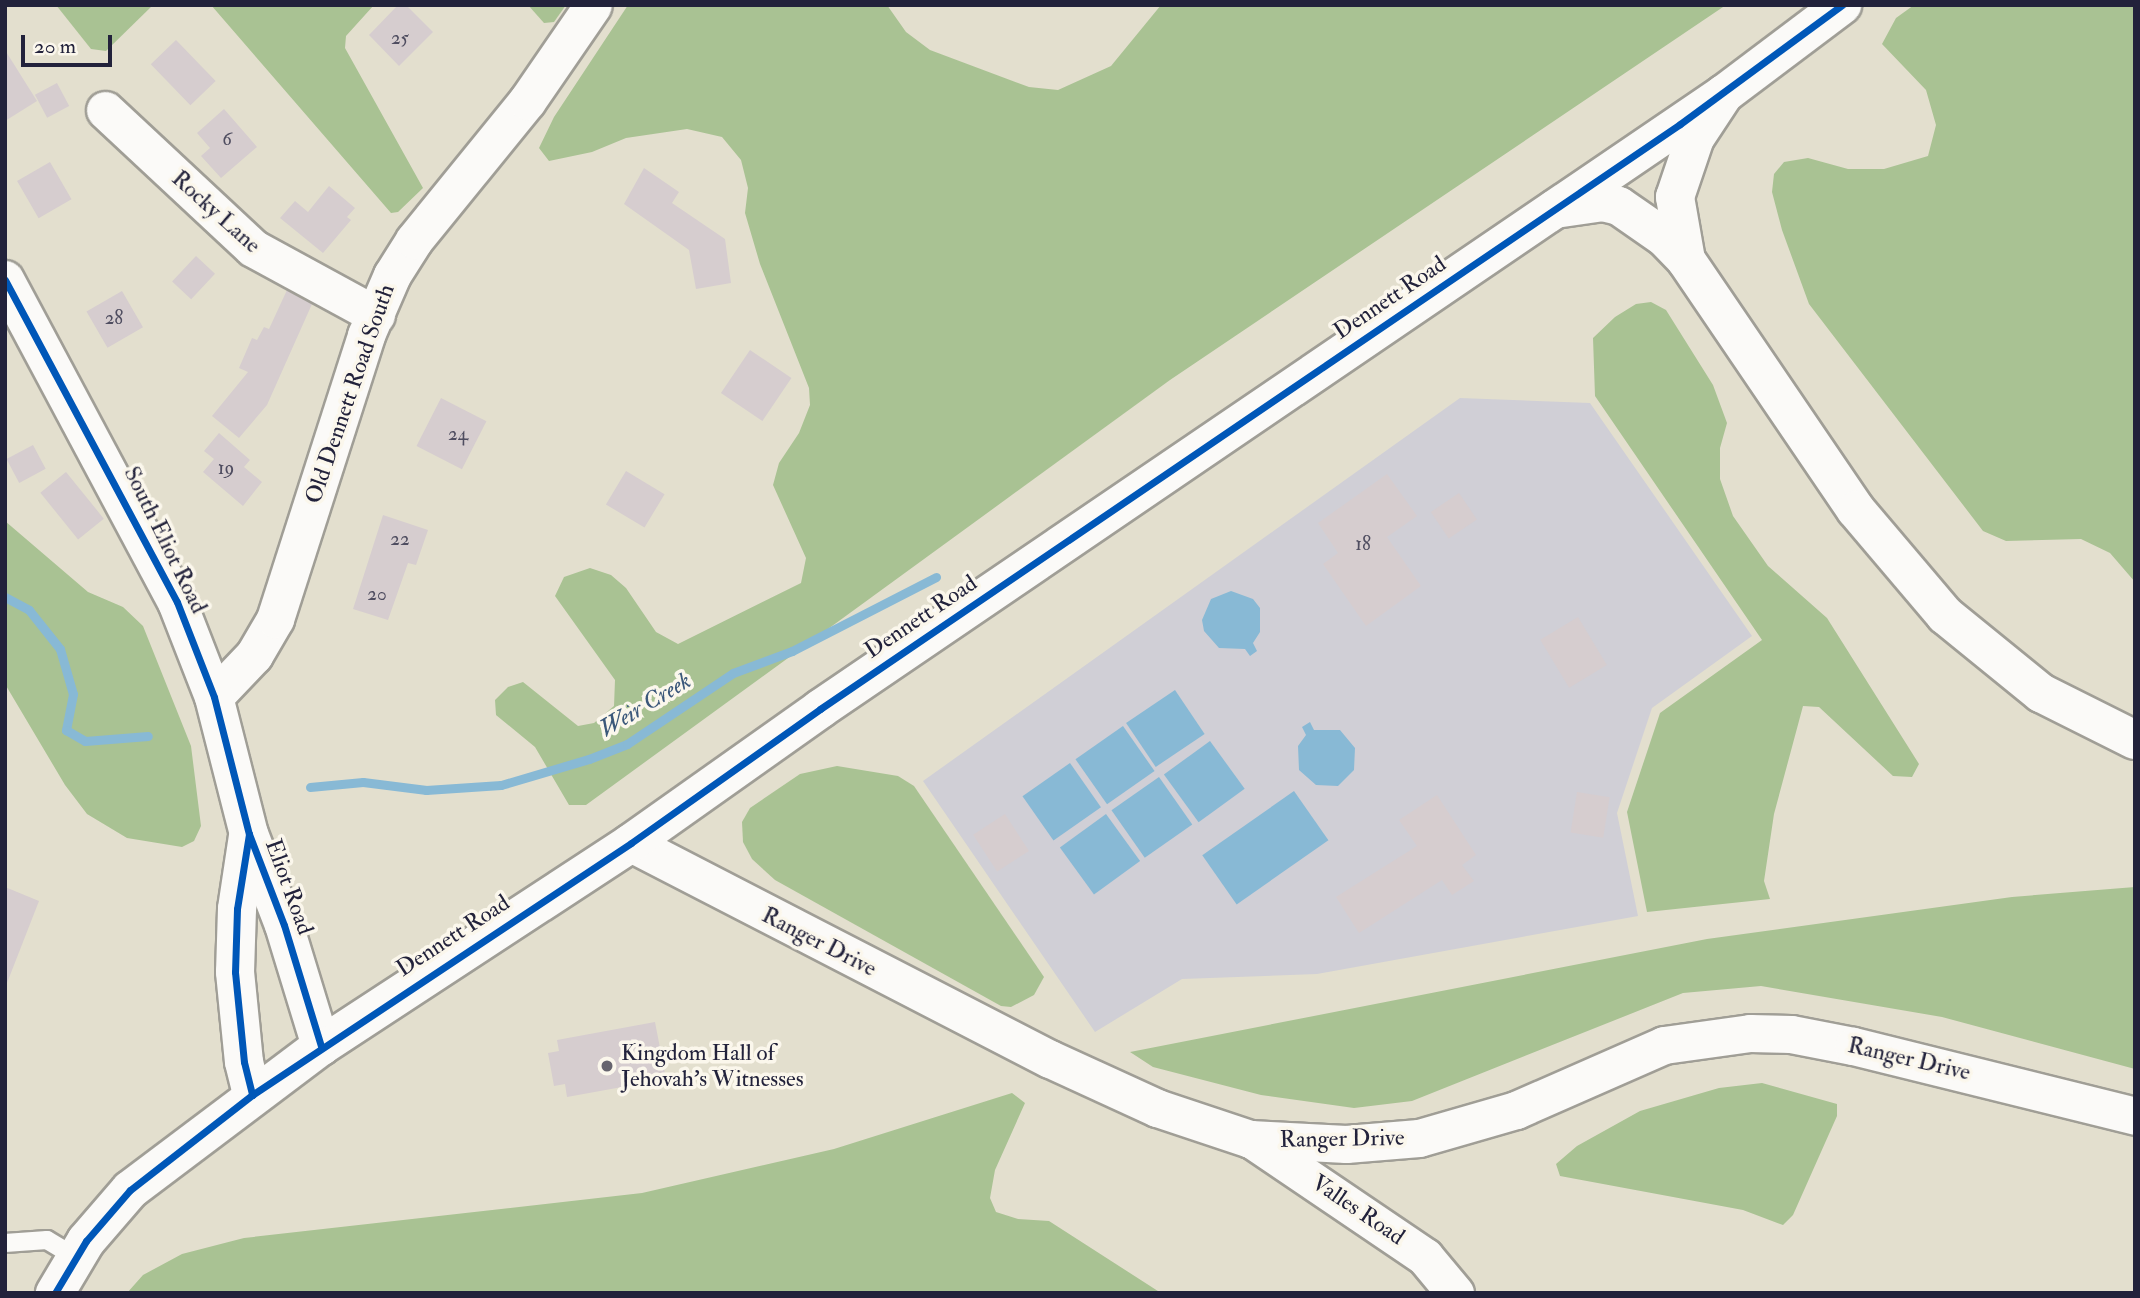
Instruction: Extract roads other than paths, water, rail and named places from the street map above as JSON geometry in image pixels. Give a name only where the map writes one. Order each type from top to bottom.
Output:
[{"type":"main road","name":"Dennett Road","points":[[55,1293],[75,1258],[130,1190],[252,1095],[321,1046],[631,843],[1724,94],[1842,5]]},
{"type":"main road","points":[[1686,260],[1675,197],[1681,170],[1695,138],[1724,94]]},
{"type":"main road","points":[[1555,209],[1595,202],[1619,206],[1665,237],[1686,260],[1856,510],[1945,615],[2041,693],[2135,740]]},
{"type":"main road","name":"South Eliot Road","points":[[5,279],[177,602],[214,697],[249,834]]},
{"type":"main road","name":"Eliot Road","points":[[249,834],[284,925],[321,1046]]},
{"type":"main road","name":"Eliot Road","points":[[249,834],[237,909],[235,972],[252,1095]]},
{"type":"street","name":"Old Dennett Road South","points":[[214,697],[254,654],[275,619],[376,315],[392,275],[414,240],[527,102],[593,5]]},
{"type":"street","name":"Rocky Lane","points":[[105,110],[253,248],[376,315]]},
{"type":"street","name":"Ranger Drive","points":[[631,843],[1050,1059],[1157,1108],[1250,1139],[1346,1143],[1419,1138],[1516,1110],[1664,1045],[1749,1033],[1791,1034],[1853,1046],[2135,1116]]},
{"type":"street","name":"Valles Road","points":[[1250,1139],[1425,1257],[1455,1293]]},
{"type":"lane","points":[[5,1243],[47,1240],[75,1258]]},
{"type":"water","points":[[1231,591],[1253,599],[1260,608],[1260,632],[1253,643],[1257,651],[1250,656],[1245,649],[1219,648],[1204,631],[1202,620],[1211,599]]},
{"type":"water","points":[[1175,690],[1205,734],[1156,767],[1126,723]]},
{"type":"water","points":[[1310,722],[1314,730],[1340,730],[1355,748],[1354,770],[1338,786],[1316,785],[1299,770],[1298,746],[1306,735],[1302,727]]},
{"type":"water","points":[[1123,726],[1155,771],[1107,804],[1075,759]]},
{"type":"water","points":[[1210,741],[1245,789],[1199,822],[1164,775]]},
{"type":"water","points":[[1070,763],[1101,807],[1053,841],[1022,796]]},
{"type":"water","points":[[1159,777],[1192,825],[1145,858],[1111,810]]},
{"type":"water","points":[[1294,791],[1328,840],[1237,904],[1202,855]]},
{"type":"water","points":[[1106,814],[1140,861],[1094,894],[1060,848]]},
{"type":"waterway","name":"Weir Creek","points":[[310,787],[363,782],[426,790],[501,785],[589,759],[627,744],[733,673],[792,651],[936,577]]},
{"type":"waterway","name":"Weir Creek","points":[[5,597],[29,610],[60,649],[73,694],[66,730],[85,741],[148,736]]},
{"type":"place","name":"Kingdom Hall of Jehovah’s Witnesses","points":[[607,1066]]}]
